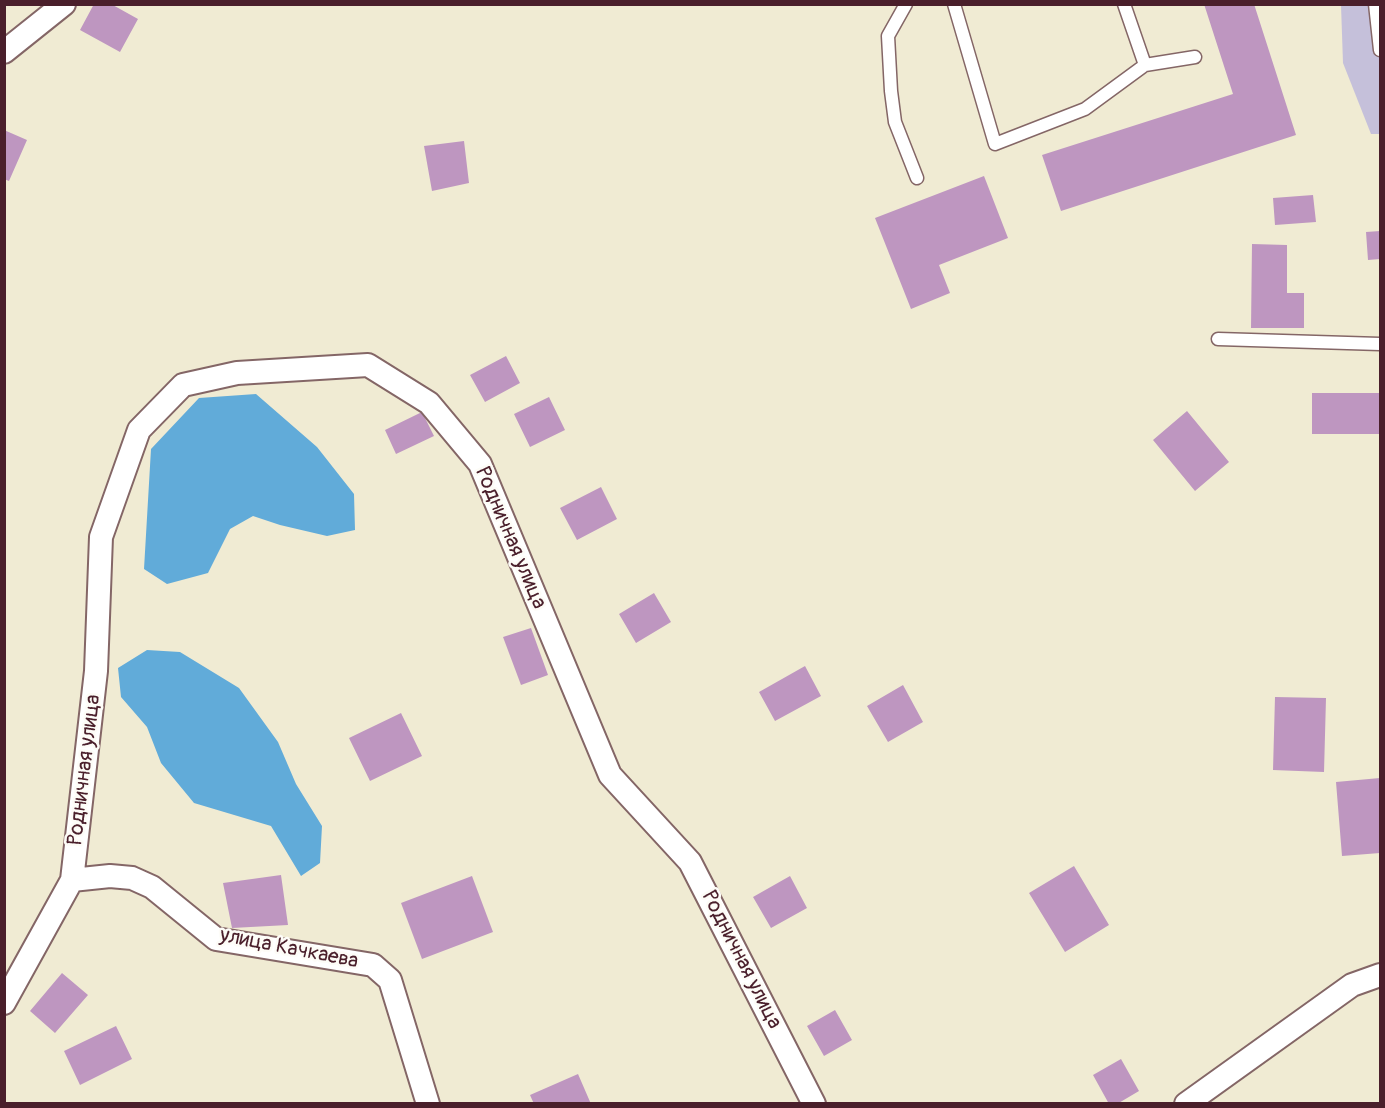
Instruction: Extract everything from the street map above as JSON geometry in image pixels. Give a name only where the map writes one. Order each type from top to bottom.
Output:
[{"type":"street","points":[[4,52],[64,4]]},
{"type":"street","name":"Родничная улица","points":[[4,1003],[72,880],[96,671],[101,537],[139,430],[183,385],[237,373],[368,366],[429,403],[480,464],[610,775],[690,862],[814,1104]]},
{"type":"street","name":"улица Качкаева","points":[[72,880],[110,876],[132,878],[152,887],[216,939],[373,965],[390,980],[428,1104]]},
{"type":"street","points":[[1186,1104],[1352,985],[1380,975]]},
{"type":"lane","points":[[906,4],[888,36],[891,91],[895,122],[917,178]]},
{"type":"lane","points":[[954,4],[995,144],[1085,109],[1144,65],[1195,57]]},
{"type":"lane","points":[[1124,4],[1144,65]]},
{"type":"lane","points":[[1374,4],[1380,50]]},
{"type":"lane","points":[[1218,339],[1380,344]]},
{"type":"shaded area","points":[[1341,5],[1380,5],[1380,134],[1371,134],[1343,63]]},
{"type":"water","points":[[256,394],[317,447],[354,494],[355,530],[327,536],[253,516],[230,529],[208,573],[167,584],[144,569],[151,449],[199,398]]},
{"type":"water","points":[[147,650],[180,652],[239,688],[278,742],[296,784],[322,826],[320,863],[301,876],[271,826],[194,803],[161,763],[147,727],[121,697],[118,668]]},
{"type":"building","points":[[94,4],[111,4],[138,19],[120,52],[80,30]]},
{"type":"building","points":[[1204,4],[1254,4],[1296,135],[1061,211],[1042,155],[1233,94]]},
{"type":"building","points":[[4,130],[27,140],[9,181],[4,179]]},
{"type":"building","points":[[464,141],[469,183],[432,191],[424,146]]},
{"type":"building","points":[[984,176],[1008,238],[939,265],[950,293],[911,309],[875,218]]},
{"type":"building","points":[[1313,195],[1316,222],[1275,225],[1273,198]]},
{"type":"building","points":[[1380,231],[1380,259],[1368,260],[1366,232]]},
{"type":"building","points":[[1252,244],[1287,245],[1287,293],[1304,293],[1304,328],[1251,328]]},
{"type":"building","points":[[506,356],[520,383],[485,402],[470,375]]},
{"type":"building","points":[[1312,393],[1380,393],[1380,434],[1312,434]]},
{"type":"building","points":[[549,397],[565,430],[530,447],[514,414]]},
{"type":"building","points":[[1187,411],[1229,462],[1195,491],[1153,440]]},
{"type":"building","points":[[422,412],[434,436],[396,454],[385,430]]},
{"type":"building","points":[[601,487],[617,519],[577,540],[560,508]]},
{"type":"building","points":[[654,593],[671,622],[636,643],[619,614]]},
{"type":"building","points":[[531,628],[548,675],[521,685],[503,637]]},
{"type":"building","points":[[805,666],[821,696],[775,721],[759,692]]},
{"type":"building","points":[[903,685],[923,722],[888,742],[867,706]]},
{"type":"building","points":[[1275,697],[1326,698],[1324,772],[1273,770]]},
{"type":"building","points":[[401,713],[422,756],[370,781],[349,738]]},
{"type":"building","points":[[1380,778],[1380,853],[1342,856],[1336,782]]},
{"type":"building","points":[[1074,866],[1109,925],[1065,952],[1029,893]]},
{"type":"building","points":[[281,875],[288,925],[232,928],[223,883]]},
{"type":"building","points":[[472,876],[493,932],[422,959],[401,903]]},
{"type":"building","points":[[790,876],[807,908],[771,928],[753,897]]},
{"type":"building","points":[[62,973],[88,995],[55,1033],[30,1011]]},
{"type":"building","points":[[835,1010],[852,1040],[824,1056],[807,1026]]},
{"type":"building","points":[[116,1026],[132,1059],[80,1085],[64,1051]]},
{"type":"building","points":[[1121,1059],[1139,1091],[1117,1104],[1109,1104],[1093,1075]]},
{"type":"building","points":[[578,1074],[591,1104],[534,1104],[530,1095]]}]
